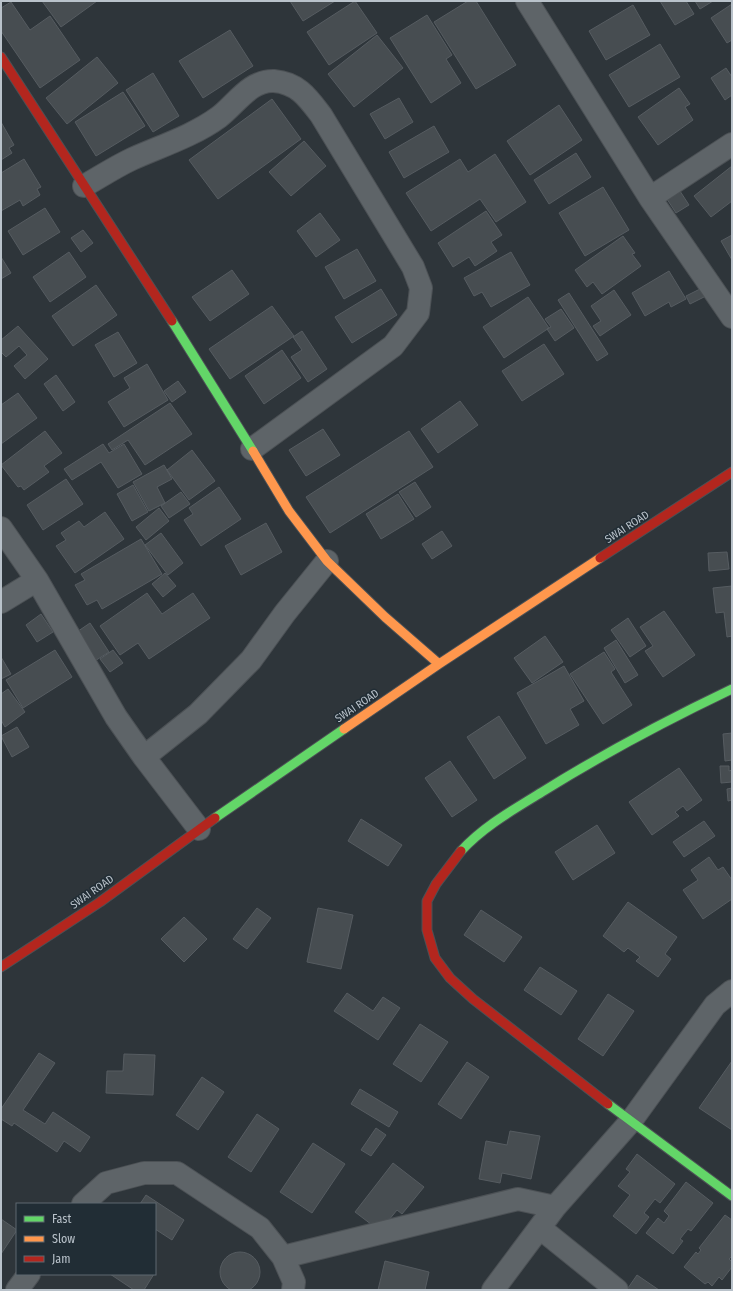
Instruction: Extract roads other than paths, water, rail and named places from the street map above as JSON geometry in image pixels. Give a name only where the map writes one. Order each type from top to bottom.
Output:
[{"type":"street","points":[[527,1],[650,198],[732,317]]},
{"type":"street","points":[[1,57],[207,375],[290,511],[327,561],[385,616],[439,664]]},
{"type":"street","points":[[84,186],[130,160],[178,140],[219,117],[254,86],[273,81],[288,84],[305,93],[321,115],[413,268],[421,288],[418,314],[393,346],[252,449]]},
{"type":"street","points":[[650,198],[732,144]]},
{"type":"street","name":"SWAI ROAD","points":[[1,968],[100,902],[199,829],[439,664],[732,472]]},
{"type":"street","points":[[1,528],[37,580],[116,717],[144,757],[199,829]]},
{"type":"street","points":[[144,757],[198,714],[251,660],[285,613],[327,561]]},
{"type":"street","points":[[1,602],[37,580]]},
{"type":"street","points":[[732,689],[703,702],[573,773],[480,832],[444,871],[427,902],[427,930],[430,946],[435,958],[449,976],[482,1007],[732,1196]]},
{"type":"street","points":[[493,1290],[555,1207],[631,1121],[715,1004],[732,992]]},
{"type":"street","points":[[84,1203],[106,1183],[144,1173],[177,1173],[260,1228],[283,1257],[294,1282],[293,1290]]},
{"type":"street","points":[[283,1257],[518,1199],[555,1207]]},
{"type":"street","points":[[540,1228],[617,1290]]},
{"type":"street","points":[[17,1290],[28,1275]]}]
